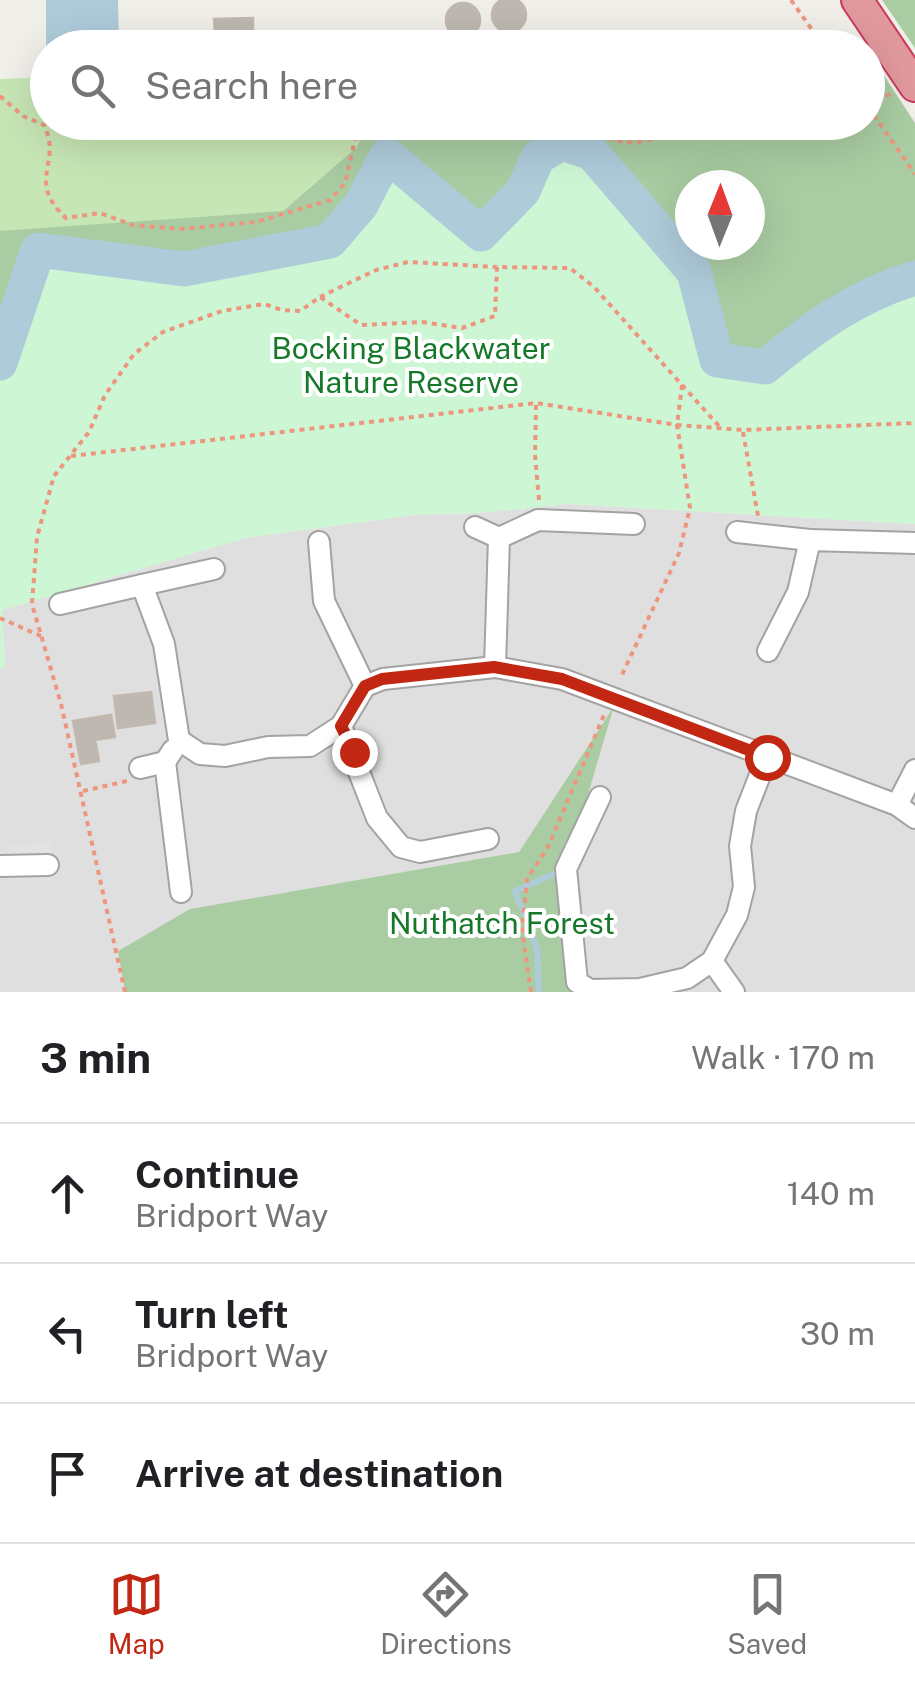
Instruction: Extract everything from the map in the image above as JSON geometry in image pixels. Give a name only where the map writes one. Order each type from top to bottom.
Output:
[{"type":"highway","points":[[856,0],[877,30]]},
{"type":"highway","points":[[885,42],[915,86]]},
{"type":"street","points":[[475,527],[498,538],[538,520],[634,524]]},
{"type":"street","points":[[737,532],[810,540],[915,543]]},
{"type":"street","points":[[494,667],[498,538]]},
{"type":"street","points":[[768,651],[798,592],[810,540]]},
{"type":"street","points":[[320,542],[324,601],[365,686]]},
{"type":"street","points":[[60,604],[214,570]]},
{"type":"street","points":[[142,585],[164,644],[179,740],[166,762],[181,892]]},
{"type":"street","points":[[179,740],[200,754],[225,756],[310,746],[341,726],[365,686],[382,679],[494,667],[562,679],[897,805],[915,818]]},
{"type":"street","points":[[341,726],[377,818],[401,847],[420,852],[488,840]]},
{"type":"street","points":[[600,797],[566,869],[577,982],[590,991],[640,988],[687,978],[712,961],[737,915],[744,887],[740,846],[746,811],[767,757]]},
{"type":"street","points":[[140,768],[166,762]]},
{"type":"street","points":[[897,805],[915,770]]},
{"type":"street","points":[[0,866],[48,866]]},
{"type":"street","points":[[712,961],[734,992]]},
{"type":"path","points":[[792,0],[813,30]]},
{"type":"path","points":[[0,96],[30,119]]},
{"type":"path","points":[[885,132],[915,174]]},
{"type":"path","points":[[51,140],[45,176],[48,202],[66,218],[100,213],[133,225],[181,229],[256,222],[330,200],[345,183],[354,140]]},
{"type":"path","points":[[125,992],[61,704],[32,604],[37,537],[54,476],[89,432],[105,395],[134,354],[163,332],[222,310],[264,304],[300,311],[320,296],[376,270],[408,262],[570,268],[594,288],[722,429]]},
{"type":"path","points":[[320,296],[361,325],[422,322],[462,328],[494,316],[498,268]]},
{"type":"path","points":[[531,992],[522,931],[527,880],[548,846],[679,553],[690,508],[677,425],[682,386]]},
{"type":"path","points":[[70,456],[536,403],[722,429],[915,423]]},
{"type":"path","points":[[536,403],[538,520]]},
{"type":"path","points":[[743,430],[754,482],[759,535]]},
{"type":"path","points":[[0,618],[41,636]]},
{"type":"shaded area","points":[[568,504],[915,524],[915,992],[576,992],[566,869],[611,710],[519,852],[190,909],[118,951],[125,992],[0,992],[0,668],[5,667],[2,610],[245,538],[414,515]]},
{"type":"shaded area","points":[[52,843],[53,880],[10,882],[8,845]]},
{"type":"green space","points":[[882,0],[915,0],[915,48]]},
{"type":"green space","name":"Bocking Blackwater Nature Reserve","points":[[885,77],[915,123],[915,420],[0,469],[0,231],[283,211],[357,147],[360,140],[885,140]]},
{"type":"green space","name":"Bocking Blackwater Nature Reserve","points":[[30,78],[30,140],[360,140],[357,147],[283,211],[915,420],[822,446],[0,558],[0,79]]},
{"type":"green space","name":"Bocking Blackwater Nature Reserve","points":[[562,143],[592,153],[675,250],[675,260],[684,260],[694,272],[718,360],[765,367],[835,315],[915,279],[915,524],[568,504],[414,515],[245,538],[2,610],[5,668],[0,668],[0,363],[38,250],[184,269],[330,241],[361,205],[387,155],[481,234],[523,191],[538,157]]},
{"type":"green space","name":"Nuthatch Forest","points":[[614,706],[566,869],[576,992],[125,992],[118,951],[190,909],[519,852]]},
{"type":"water","points":[[46,0],[118,0],[119,30],[46,30]]},
{"type":"building","points":[[506,-1],[521,3],[524,21],[515,30],[497,27],[492,15],[497,3]]},
{"type":"building","points":[[463,3],[475,8],[476,30],[450,30],[446,20],[451,8]]},
{"type":"building","points":[[253,18],[253,30],[215,30],[214,19]]},
{"type":"building","points":[[151,692],[155,723],[118,728],[114,696]]},
{"type":"building","points":[[111,715],[115,737],[95,740],[99,761],[81,764],[73,721]]},
{"type":"waterway","points":[[0,363],[38,250],[184,269],[330,241],[361,205],[387,155],[481,234],[523,191],[538,157],[562,143],[592,153],[694,272],[717,360],[765,367],[836,315],[873,294],[915,278]]},
{"type":"waterway","points":[[539,992],[537,949],[515,891],[561,871]]},
{"type":"route","points":[[354,752],[341,726],[365,686],[382,679],[494,667],[562,679],[767,757]]}]
